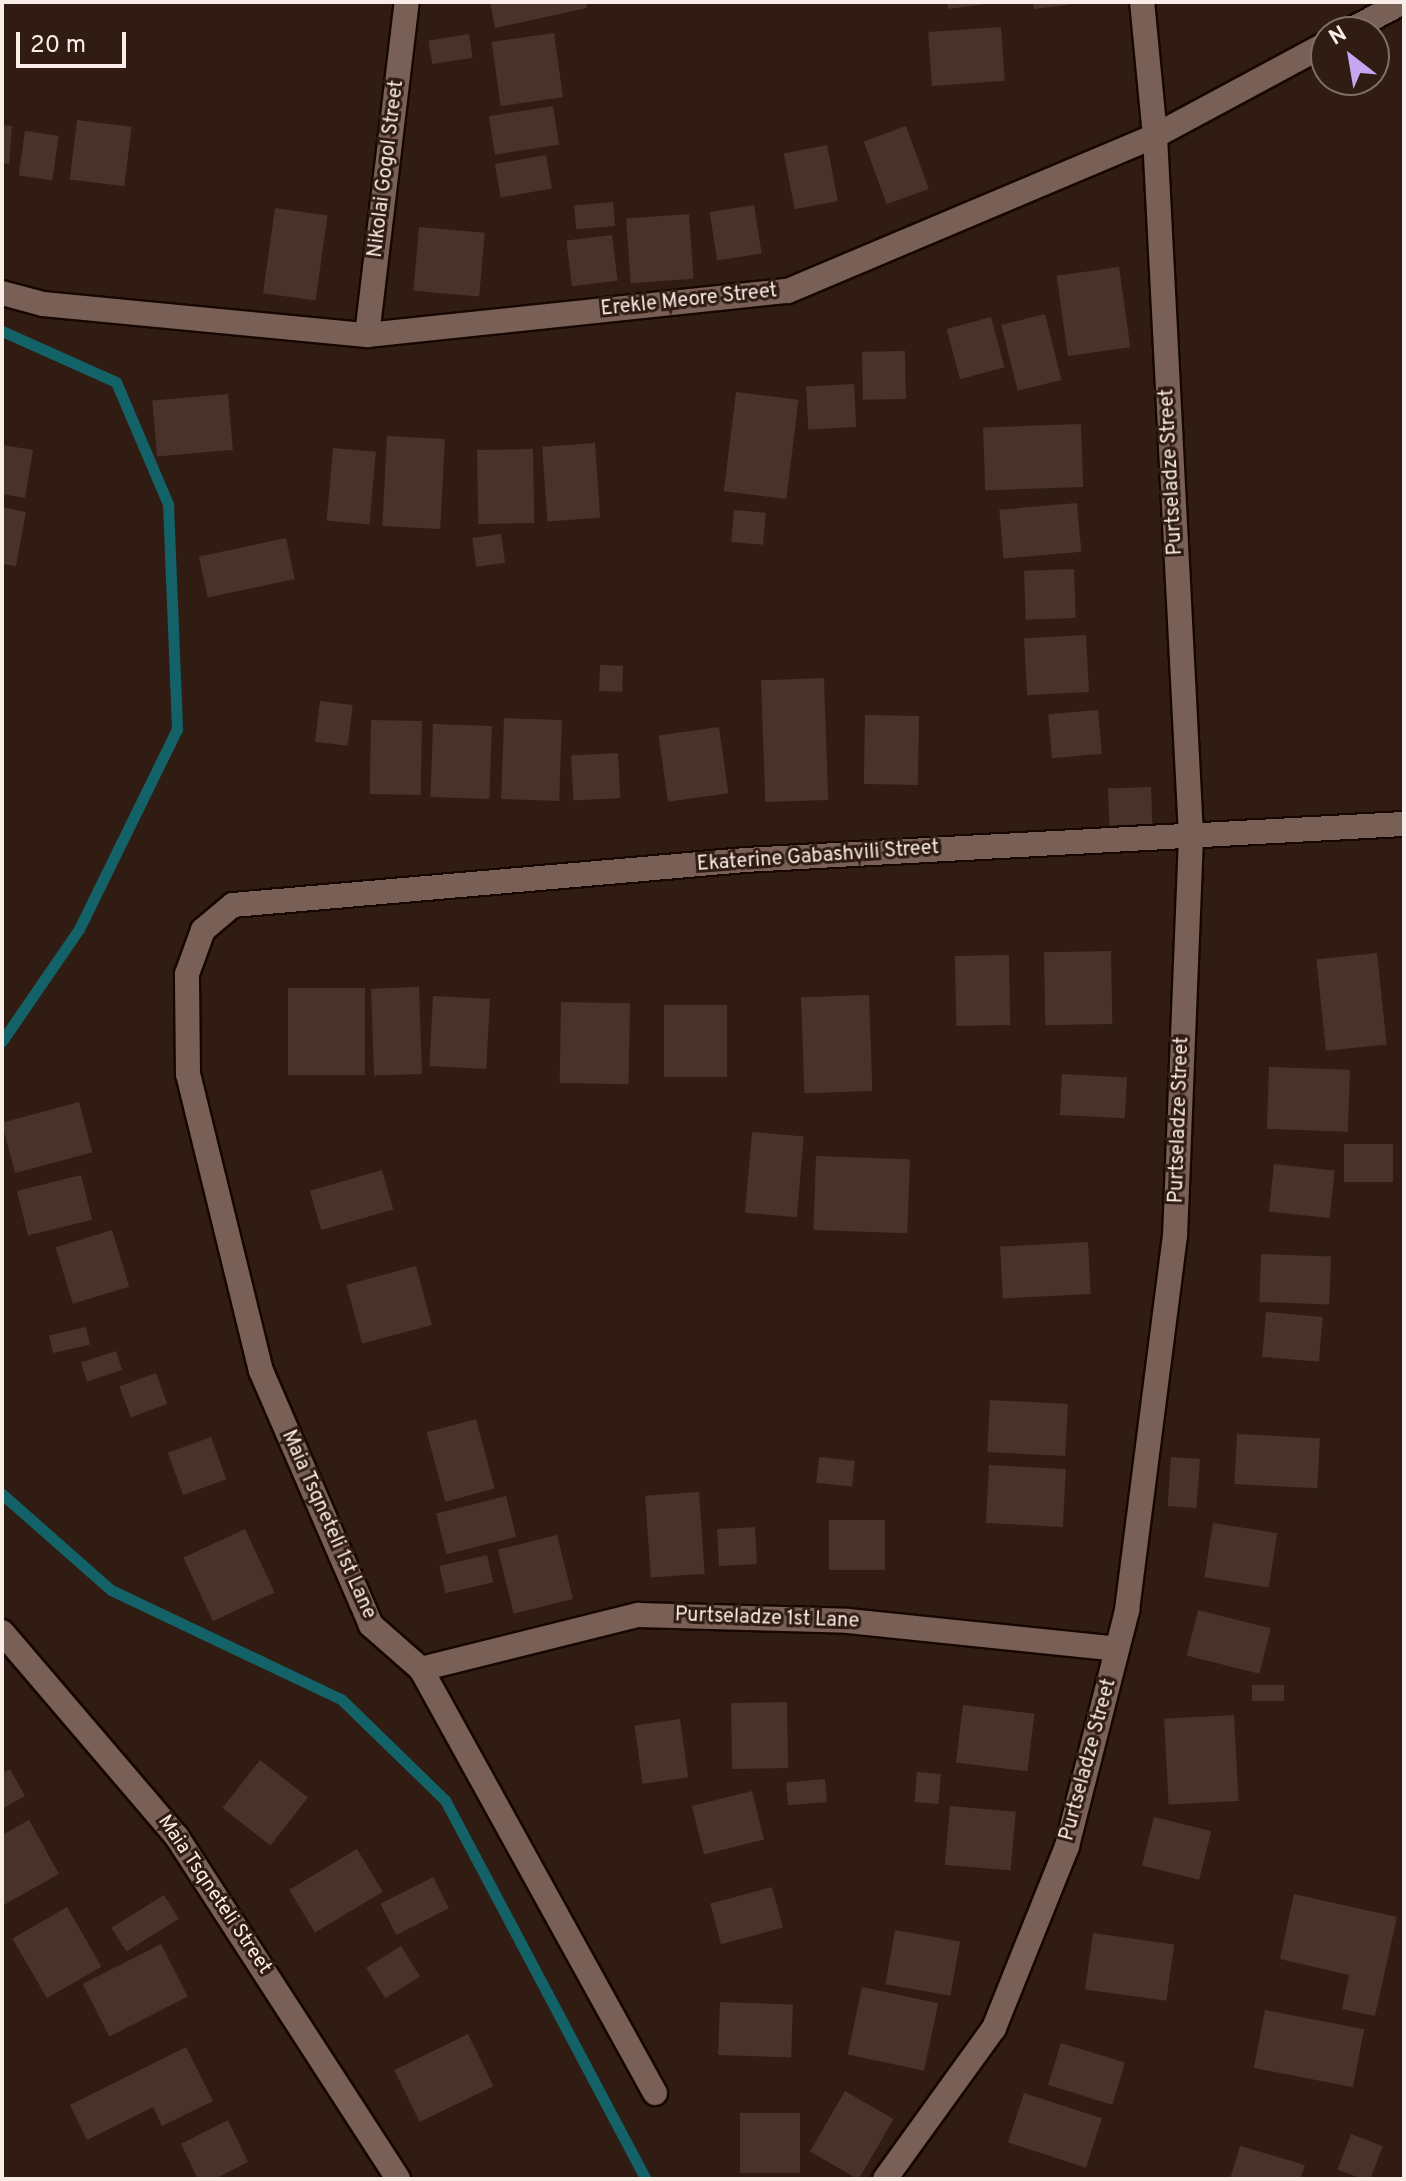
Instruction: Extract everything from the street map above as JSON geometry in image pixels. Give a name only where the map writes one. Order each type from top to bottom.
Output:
[{"type":"street","name":"Nikolai Gogol Street","points":[[367,335],[407,2]]},
{"type":"street","name":"Purtseladze Street","points":[[885,2179],[994,2028],[1067,1846],[1127,1610],[1175,1236],[1191,835],[1155,136],[1142,2]]},
{"type":"street","points":[[1377,16],[1403,2]]},
{"type":"street","name":"Erekle Meore Street","points":[[2,293],[43,304],[367,335],[788,291],[1155,136],[1310,53]]},
{"type":"street","name":"Ekaterine Gabashvili Street","points":[[233,905],[745,860],[1404,824]]},
{"type":"street","name":"Maia Tsqneteli 1st Lane","points":[[233,905],[203,930],[187,974],[188,1074],[257,1356],[371,1625],[421,1669],[655,2093]]},
{"type":"street","name":"Purtseladze 1st Lane","points":[[421,1669],[638,1615],[848,1621],[1117,1649]]},
{"type":"street","name":"Maia Tsqneteli Street","points":[[2,1632],[177,1837],[398,2179]]},
{"type":"building","points":[[490,2],[586,2],[587,8],[495,28]]},
{"type":"building","points":[[947,2],[985,2],[986,4],[948,9]]},
{"type":"building","points":[[1033,2],[1068,2],[1068,5],[1034,9]]},
{"type":"building","points":[[1001,27],[1005,81],[932,86],[928,32]]},
{"type":"building","points":[[554,33],[563,97],[501,106],[492,42]]},
{"type":"building","points":[[469,34],[473,58],[432,64],[429,40]]},
{"type":"building","points":[[553,106],[559,145],[495,155],[489,116]]},
{"type":"building","points":[[77,120],[132,127],[124,186],[70,180]]},
{"type":"building","points":[[2,125],[12,126],[9,164],[2,163]]},
{"type":"building","points":[[906,126],[929,189],[887,204],[864,141]]},
{"type":"building","points":[[25,131],[59,136],[52,180],[19,176]]},
{"type":"building","points":[[827,145],[838,201],[795,209],[784,153]]},
{"type":"building","points":[[546,155],[552,188],[501,198],[495,164]]},
{"type":"building","points":[[613,202],[615,226],[576,229],[574,205]]},
{"type":"building","points":[[754,205],[762,253],[717,260],[710,212]]},
{"type":"building","points":[[275,208],[327,215],[316,301],[263,293]]},
{"type":"building","points":[[689,214],[694,279],[631,283],[626,218]]},
{"type":"building","points":[[419,227],[485,233],[479,297],[413,291]]},
{"type":"building","points":[[612,235],[618,281],[572,286],[566,241]]},
{"type":"building","points":[[1119,267],[1130,347],[1068,356],[1057,276]]},
{"type":"building","points":[[1045,314],[1061,380],[1018,391],[1001,325]]},
{"type":"building","points":[[991,317],[1004,367],[960,379],[947,329]]},
{"type":"building","points":[[905,351],[906,399],[863,400],[862,352]]},
{"type":"building","points":[[854,384],[856,427],[808,429],[806,387]]},
{"type":"building","points":[[736,392],[799,400],[786,499],[724,491]]},
{"type":"building","points":[[228,394],[233,450],[157,456],[152,401]]},
{"type":"building","points":[[1081,424],[1083,487],[985,490],[983,427]]},
{"type":"building","points":[[387,436],[445,439],[440,529],[382,526]]},
{"type":"building","points":[[595,443],[600,518],[547,522],[542,447]]},
{"type":"building","points":[[2,445],[33,450],[25,498],[2,494]]},
{"type":"building","points":[[333,448],[376,452],[369,524],[327,521]]},
{"type":"building","points":[[533,449],[534,523],[478,524],[477,450]]},
{"type":"building","points":[[1077,503],[1081,552],[1004,559],[999,510]]},
{"type":"building","points":[[2,507],[26,512],[16,566],[2,564]]},
{"type":"building","points":[[734,510],[766,513],[763,545],[731,542]]},
{"type":"building","points":[[501,534],[505,563],[476,567],[472,538]]},
{"type":"building","points":[[286,538],[295,579],[208,598],[199,557]]},
{"type":"building","points":[[1074,569],[1076,618],[1026,620],[1024,571]]},
{"type":"building","points":[[1086,635],[1089,692],[1027,695],[1024,638]]},
{"type":"building","points":[[600,665],[623,666],[622,692],[599,691]]},
{"type":"building","points":[[824,678],[828,800],[765,802],[761,680]]},
{"type":"building","points":[[320,701],[353,705],[348,746],[315,742]]},
{"type":"building","points":[[1098,710],[1102,754],[1052,758],[1048,714]]},
{"type":"building","points":[[865,715],[919,716],[918,785],[864,784]]},
{"type":"building","points":[[504,718],[562,720],[559,801],[501,799]]},
{"type":"building","points":[[371,720],[422,721],[421,795],[370,794]]},
{"type":"building","points":[[433,724],[492,726],[489,799],[430,797]]},
{"type":"building","points":[[719,727],[728,793],[668,802],[659,735]]},
{"type":"building","points":[[618,753],[620,798],[573,800],[571,755]]},
{"type":"building","points":[[1151,787],[1152,824],[1109,825],[1108,789]]},
{"type":"building","points":[[1111,951],[1112,1024],[1045,1025],[1044,952]]},
{"type":"building","points":[[1377,953],[1387,1044],[1326,1051],[1316,959]]},
{"type":"building","points":[[1009,955],[1010,1025],[956,1026],[955,956]]},
{"type":"building","points":[[419,987],[422,1074],[374,1076],[371,989]]},
{"type":"building","points":[[288,988],[365,988],[365,1075],[288,1075]]},
{"type":"building","points":[[869,995],[872,1091],[804,1093],[801,997]]},
{"type":"building","points":[[433,996],[490,999],[486,1069],[429,1066]]},
{"type":"building","points":[[561,1002],[630,1003],[629,1084],[560,1083]]},
{"type":"building","points":[[664,1005],[727,1005],[727,1077],[664,1077]]},
{"type":"building","points":[[1269,1067],[1350,1070],[1348,1132],[1267,1129]]},
{"type":"building","points":[[1062,1074],[1127,1077],[1125,1118],[1060,1115]]},
{"type":"building","points":[[79,1102],[92,1152],[15,1173],[2,1123]]},
{"type":"building","points":[[752,1132],[804,1137],[797,1217],[745,1213]]},
{"type":"building","points":[[1344,1144],[1393,1144],[1393,1182],[1344,1182]]},
{"type":"building","points":[[816,1156],[910,1159],[907,1233],[813,1230]]},
{"type":"building","points":[[1274,1164],[1335,1170],[1330,1218],[1269,1212]]},
{"type":"building","points":[[382,1170],[393,1209],[321,1230],[310,1191]]},
{"type":"building","points":[[81,1175],[92,1220],[28,1236],[17,1191]]},
{"type":"building","points":[[112,1230],[129,1286],[73,1304],[56,1247]]},
{"type":"building","points":[[1088,1242],[1091,1294],[1003,1299],[1000,1247]]},
{"type":"building","points":[[1261,1254],[1331,1256],[1329,1304],[1259,1302]]},
{"type":"building","points":[[416,1266],[432,1325],[362,1344],[346,1285]]},
{"type":"building","points":[[1266,1312],[1323,1317],[1319,1362],[1262,1357]]},
{"type":"building","points":[[86,1327],[90,1345],[53,1353],[49,1336]]},
{"type":"building","points":[[116,1351],[122,1370],[87,1381],[81,1362]]},
{"type":"building","points":[[156,1373],[167,1404],[131,1417],[119,1386]]},
{"type":"building","points":[[990,1400],[1068,1404],[1065,1456],[987,1452]]},
{"type":"building","points":[[476,1419],[495,1489],[445,1502],[427,1432]]},
{"type":"building","points":[[1237,1434],[1320,1438],[1317,1488],[1234,1484]]},
{"type":"building","points":[[211,1437],[226,1479],[183,1495],[168,1453]]},
{"type":"building","points":[[819,1457],[855,1461],[852,1487],[816,1483]]},
{"type":"building","points":[[1171,1457],[1200,1459],[1197,1508],[1168,1506]]},
{"type":"building","points":[[989,1465],[1066,1469],[1063,1527],[986,1523]]},
{"type":"building","points":[[699,1492],[705,1574],[651,1578],[645,1496]]},
{"type":"building","points":[[506,1496],[516,1537],[446,1554],[436,1513]]},
{"type":"building","points":[[829,1520],[885,1520],[885,1570],[829,1570]]},
{"type":"building","points":[[1213,1523],[1277,1533],[1269,1587],[1204,1577]]},
{"type":"building","points":[[755,1527],[757,1564],[719,1566],[717,1529]]},
{"type":"building","points":[[245,1529],[275,1592],[213,1621],[183,1558]]},
{"type":"building","points":[[557,1535],[573,1599],[514,1614],[498,1550]]},
{"type":"building","points":[[487,1555],[493,1582],[446,1593],[439,1566]]},
{"type":"building","points":[[1198,1610],[1271,1628],[1259,1674],[1187,1656]]},
{"type":"building","points":[[1252,1685],[1284,1685],[1284,1701],[1252,1701]]},
{"type":"building","points":[[787,1702],[788,1768],[732,1769],[731,1703]]},
{"type":"building","points":[[963,1705],[1034,1714],[1027,1771],[956,1763]]},
{"type":"building","points":[[1234,1715],[1239,1801],[1169,1805],[1164,1719]]},
{"type":"building","points":[[680,1719],[688,1777],[643,1784],[634,1725]]},
{"type":"building","points":[[260,1760],[308,1798],[271,1846],[222,1808]]},
{"type":"building","points":[[10,1769],[25,1796],[2,1809],[2,1773]]},
{"type":"building","points":[[917,1772],[941,1774],[938,1804],[914,1802]]},
{"type":"building","points":[[825,1779],[827,1802],[788,1805],[786,1782]]},
{"type":"building","points":[[752,1791],[764,1840],[704,1855],[692,1806]]},
{"type":"building","points":[[950,1806],[1016,1812],[1011,1871],[945,1865]]},
{"type":"building","points":[[1154,1817],[1211,1831],[1199,1880],[1142,1866]]},
{"type":"building","points":[[29,1820],[59,1874],[2,1906],[2,1835]]},
{"type":"building","points":[[357,1849],[383,1892],[315,1933],[289,1890]]},
{"type":"building","points":[[433,1877],[449,1908],[396,1935],[380,1904]]},
{"type":"building","points":[[772,1887],[783,1928],[721,1944],[710,1904]]},
{"type":"building","points":[[1294,1894],[1397,1917],[1375,2016],[1342,2009],[1349,1975],[1280,1959]]},
{"type":"building","points":[[164,1895],[179,1919],[126,1952],[111,1928]]},
{"type":"building","points":[[67,1907],[102,1967],[47,1998],[12,1938]]},
{"type":"building","points":[[895,1930],[960,1941],[950,1996],[885,1984]]},
{"type":"building","points":[[1093,1933],[1174,1944],[1166,2001],[1085,1989]]},
{"type":"building","points":[[161,1944],[188,1997],[109,2037],[83,1984]]},
{"type":"building","points":[[401,1946],[420,1977],[385,1998],[366,1968]]},
{"type":"building","points":[[862,1987],[938,2003],[924,2071],[848,2054]]},
{"type":"building","points":[[720,2002],[793,2005],[791,2058],[718,2055]]},
{"type":"building","points":[[1265,2010],[1364,2029],[1353,2087],[1254,2068]]},
{"type":"building","points":[[468,2034],[493,2086],[420,2122],[394,2070]]},
{"type":"building","points":[[1061,2043],[1125,2063],[1112,2105],[1048,2085]]},
{"type":"building","points":[[186,2047],[213,2101],[162,2126],[153,2107],[87,2140],[70,2105]]},
{"type":"building","points":[[845,2091],[893,2119],[859,2179],[810,2152]]},
{"type":"building","points":[[1024,2093],[1102,2118],[1086,2168],[1008,2142]]},
{"type":"building","points":[[740,2113],[800,2113],[800,2173],[740,2173]]},
{"type":"building","points":[[228,2120],[248,2162],[215,2179],[198,2179],[181,2144]]},
{"type":"building","points":[[1351,2134],[1383,2146],[1370,2179],[1337,2169]]},
{"type":"building","points":[[1240,2146],[1305,2165],[1300,2179],[1230,2179]]},
{"type":"waterway","points":[[2,331],[116,382],[168,504],[177,729],[79,929],[2,1041]]},
{"type":"waterway","points":[[2,1494],[111,1590],[341,1699],[445,1800],[646,2179]]}]
